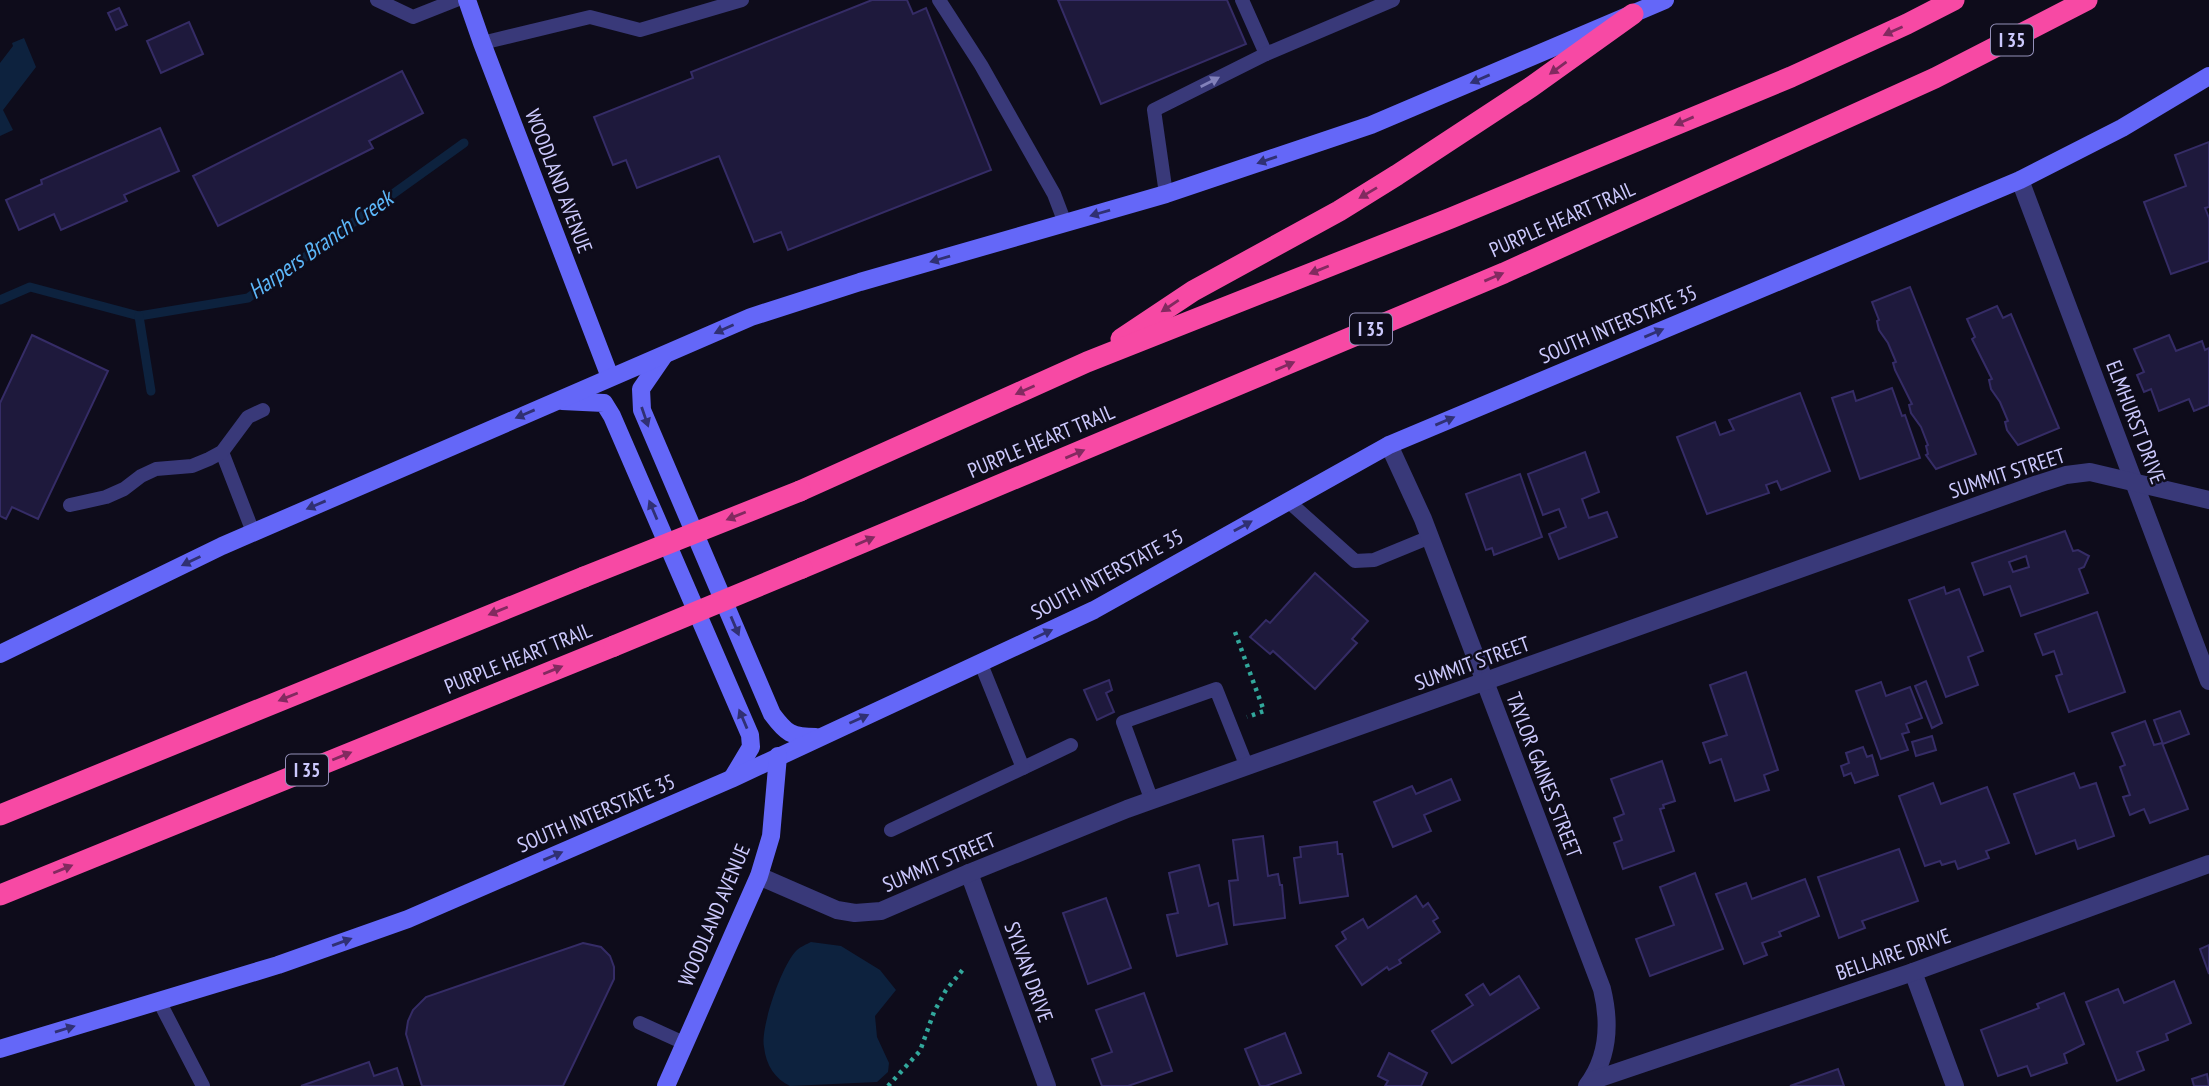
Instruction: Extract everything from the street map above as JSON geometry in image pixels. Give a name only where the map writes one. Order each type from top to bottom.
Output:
[{"type":"highway","name":"PURPLE HEART TRAIL","points":[[0,815],[800,491],[1087,362],[1451,218],[1742,97],[1907,24],[1954,0]]},
{"type":"highway","name":"PURPLE HEART TRAIL","points":[[0,895],[614,646],[1504,273],[1935,79],[2087,0]]},
{"type":"highway","points":[[1087,362],[1193,291],[1339,211],[1397,175],[1531,88],[1633,14]]},
{"type":"main road","name":"WOODLAND AVENUE","points":[[467,0],[610,377]]},
{"type":"main road","points":[[0,654],[253,532],[751,317],[860,282],[1166,194],[1371,125],[1665,0]]},
{"type":"main road","name":"SOUTH INTERSTATE 35","points":[[0,1049],[278,965],[408,919],[731,779],[1094,610],[1389,445],[2020,180],[2122,128],[2209,76]]},
{"type":"main road","points":[[663,357],[641,389],[642,410],[772,713],[784,730],[797,737],[817,737]]},
{"type":"main road","points":[[557,401],[604,403],[612,415],[750,735],[751,747],[731,779]]},
{"type":"main road","name":"WOODLAND AVENUE","points":[[666,1086],[759,876],[771,836],[778,755]]},
{"type":"street","name":"ELMHURST DRIVE","points":[[2020,180],[2209,681]]},
{"type":"street","name":"TAYLOR GAINES STREET","points":[[1389,445],[1430,537],[1602,989],[1607,1011],[1604,1054],[1589,1084]]},
{"type":"street","name":"SUMMIT STREET","points":[[759,876],[837,910],[855,913],[881,911],[969,873],[1152,801],[2066,475],[2090,472],[2209,500]]},
{"type":"street","name":"BELLAIRE DRIVE","points":[[1589,1084],[1913,972],[2209,864]]},
{"type":"street","name":"SYLVAN DRIVE","points":[[969,873],[1047,1086]]},
{"type":"street","points":[[1913,972],[1955,1086]]},
{"type":"lane","points":[[377,0],[414,17],[456,0]]},
{"type":"lane","points":[[482,43],[590,17],[640,30],[742,0]]},
{"type":"lane","points":[[939,0],[981,65],[1054,194],[1065,223]]},
{"type":"lane","points":[[1242,0],[1266,54]]},
{"type":"lane","points":[[1166,194],[1154,110],[1266,54],[1393,0]]},
{"type":"lane","points":[[70,505],[106,498],[124,489],[141,475],[156,469],[191,466],[222,452],[248,418],[263,410]]},
{"type":"lane","points":[[222,452],[253,532]]},
{"type":"lane","points":[[1288,501],[1355,561],[1374,560],[1430,537]]},
{"type":"lane","points":[[981,664],[1023,768]]},
{"type":"lane","points":[[1152,801],[1123,722],[1216,689],[1247,767]]},
{"type":"lane","points":[[891,830],[1071,745]]},
{"type":"lane","points":[[159,1001],[203,1086]]},
{"type":"lane","points":[[640,1023],[684,1043]]},
{"type":"path","points":[[1230,724],[1264,711],[1235,632]]},
{"type":"path","points":[[888,1086],[920,1051],[934,1012],[946,990],[965,967]]},
{"type":"water","points":[[24,38],[36,67],[3,110],[13,130],[0,136],[0,63],[13,46],[12,43]]},
{"type":"water","points":[[811,942],[841,946],[880,970],[896,990],[875,1016],[877,1037],[889,1063],[888,1072],[877,1082],[790,1086],[776,1075],[769,1065],[764,1038],[773,997],[791,957],[798,949]]},
{"type":"building","points":[[872,0],[907,0],[913,14],[926,8],[991,170],[788,250],[781,232],[754,242],[719,156],[637,188],[626,160],[613,165],[594,117],[693,78],[691,72]]},
{"type":"building","points":[[1058,0],[1227,0],[1246,44],[1101,104]]},
{"type":"building","points":[[119,8],[127,25],[116,30],[108,13]]},
{"type":"building","points":[[189,22],[203,54],[161,73],[147,41]]},
{"type":"building","points":[[402,71],[423,113],[369,141],[373,148],[218,226],[193,176]]},
{"type":"building","points":[[160,128],[179,171],[124,195],[127,201],[61,230],[54,214],[19,230],[6,200],[42,184],[41,180]]},
{"type":"building","points":[[2209,142],[2209,207],[2205,208],[2209,218],[2209,261],[2171,274],[2144,202],[2186,186],[2175,155]]},
{"type":"building","points":[[1910,287],[1976,454],[1936,469],[1926,455],[1928,445],[1921,427],[1911,413],[1909,405],[1912,404],[1895,370],[1893,363],[1896,362],[1888,343],[1879,330],[1879,320],[1872,302]]},
{"type":"building","points":[[1997,306],[2003,318],[2011,314],[2059,428],[2018,445],[2007,430],[2005,422],[2008,421],[1991,389],[1989,380],[1992,379],[1972,339],[1975,337],[1967,319]]},
{"type":"building","points":[[32,335],[108,371],[38,519],[12,507],[6,519],[0,516],[0,403]]},
{"type":"building","points":[[2169,335],[2176,351],[2202,341],[2205,350],[2209,348],[2209,405],[2194,411],[2189,399],[2159,411],[2151,389],[2144,392],[2137,375],[2144,372],[2134,349]]},
{"type":"building","points":[[1892,388],[1920,458],[1860,479],[1832,398],[1853,391],[1856,401]]},
{"type":"building","points":[[1800,393],[1830,471],[1781,490],[1777,481],[1766,485],[1769,493],[1707,514],[1677,437],[1715,422],[1720,435],[1734,430],[1729,420]]},
{"type":"building","points":[[1585,452],[1599,492],[1582,499],[1589,518],[1607,512],[1617,537],[1559,559],[1549,534],[1566,527],[1559,509],[1543,515],[1528,474]]},
{"type":"building","points":[[1520,474],[1542,537],[1494,555],[1492,548],[1486,550],[1466,494]]},
{"type":"building","points":[[2065,531],[2073,551],[2078,550],[2089,556],[2084,567],[2079,569],[2088,593],[2021,616],[2010,586],[1984,595],[1972,563]],"holes":[[[2026,556],[2029,567],[2013,572],[2009,562]]]},
{"type":"building","points":[[1315,573],[1368,621],[1352,639],[1357,643],[1315,689],[1273,651],[1270,654],[1250,637],[1266,620],[1270,623]]},
{"type":"building","points":[[1944,587],[1946,594],[1959,589],[1983,651],[1968,657],[1978,685],[1946,697],[1909,600]]},
{"type":"building","points":[[2097,612],[2125,692],[2069,712],[2056,676],[2062,674],[2054,651],[2043,655],[2035,634]]},
{"type":"building","points":[[1746,672],[1778,770],[1764,775],[1769,790],[1735,801],[1721,759],[1710,763],[1703,743],[1727,735],[1710,685]]},
{"type":"building","points":[[1109,680],[1112,690],[1106,693],[1114,712],[1097,720],[1084,690]]},
{"type":"building","points":[[1926,681],[1942,723],[1932,728],[1915,686]]},
{"type":"building","points":[[1881,682],[1886,696],[1910,687],[1922,718],[1906,724],[1909,732],[1902,734],[1908,750],[1881,759],[1856,691]]},
{"type":"building","points":[[2180,711],[2189,734],[2163,744],[2154,720]]},
{"type":"building","points":[[2145,721],[2154,745],[2162,743],[2188,809],[2150,823],[2144,809],[2130,815],[2123,797],[2130,795],[2120,767],[2125,765],[2112,733]]},
{"type":"building","points":[[1932,736],[1936,750],[1916,756],[1912,742]]},
{"type":"building","points":[[1863,747],[1867,757],[1872,755],[1878,775],[1855,783],[1851,773],[1844,776],[1841,766],[1849,763],[1846,753]]},
{"type":"building","points":[[1662,761],[1675,801],[1663,805],[1664,808],[1660,809],[1674,851],[1623,869],[1614,843],[1622,840],[1614,818],[1624,814],[1611,779]]},
{"type":"building","points":[[2074,773],[2080,788],[2096,783],[2114,836],[2078,849],[2075,840],[2036,854],[2014,794]]},
{"type":"building","points":[[1451,779],[1460,800],[1424,815],[1431,831],[1393,847],[1374,802],[1412,786],[1416,794]]},
{"type":"building","points":[[1933,783],[1941,804],[1987,787],[2009,843],[1986,851],[1989,858],[1958,869],[1955,861],[1942,865],[1940,861],[1925,866],[1899,796]]},
{"type":"building","points":[[1263,836],[1268,876],[1278,874],[1282,885],[1285,918],[1234,925],[1229,881],[1238,880],[1233,840]]},
{"type":"building","points":[[1337,842],[1338,854],[1342,854],[1348,896],[1300,903],[1294,858],[1301,857],[1300,847]]},
{"type":"building","points":[[1899,849],[1918,901],[1862,921],[1865,928],[1839,938],[1818,877]]},
{"type":"building","points":[[1199,865],[1209,906],[1218,903],[1227,944],[1177,956],[1167,915],[1178,913],[1169,873]]},
{"type":"building","points":[[1695,873],[1723,949],[1650,976],[1636,939],[1674,925],[1660,887]]},
{"type":"building","points":[[1805,879],[1819,916],[1779,932],[1781,936],[1762,943],[1767,955],[1744,964],[1716,894],[1746,883],[1752,899]]},
{"type":"building","points":[[1416,896],[1423,907],[1428,903],[1438,918],[1433,921],[1440,932],[1399,960],[1401,963],[1389,970],[1387,967],[1362,985],[1336,946],[1346,939],[1342,932],[1363,919],[1368,928]]},
{"type":"building","points":[[1106,898],[1131,968],[1088,984],[1063,913]]},
{"type":"building","points":[[583,943],[601,947],[610,956],[614,979],[563,1086],[422,1086],[406,1034],[413,1010],[426,997]]},
{"type":"building","points":[[2209,945],[2209,974],[2200,949]]},
{"type":"building","points":[[1519,976],[1539,1008],[1452,1063],[1432,1031],[1473,1005],[1466,995],[1483,984],[1490,995]]},
{"type":"building","points":[[2174,981],[2191,1023],[2166,1034],[2168,1040],[2137,1052],[2144,1070],[2117,1081],[2086,1002],[2118,989],[2124,1003]]},
{"type":"building","points":[[1144,993],[1172,1071],[1128,1086],[1102,1086],[1092,1059],[1112,1052],[1096,1010]]},
{"type":"building","points":[[2064,993],[2084,1044],[2064,1054],[2067,1063],[2031,1076],[2027,1066],[1998,1076],[1981,1030],[2039,1008],[2037,1004]]},
{"type":"building","points":[[1285,1033],[1301,1073],[1260,1086],[1245,1049]]},
{"type":"building","points":[[1389,1053],[1427,1073],[1421,1086],[1385,1086],[1388,1081],[1378,1076]]},
{"type":"building","points":[[369,1062],[374,1076],[397,1068],[403,1086],[301,1086]]},
{"type":"building","points":[[1838,1069],[1844,1086],[1790,1086]]},
{"type":"building","points":[[2207,1074],[2209,1086],[2194,1086],[2192,1079]]},
{"type":"waterway","name":"Harpers Branch Creek","points":[[0,300],[30,287],[139,316],[248,298],[464,143]]},
{"type":"waterway","points":[[139,316],[151,391]]}]
